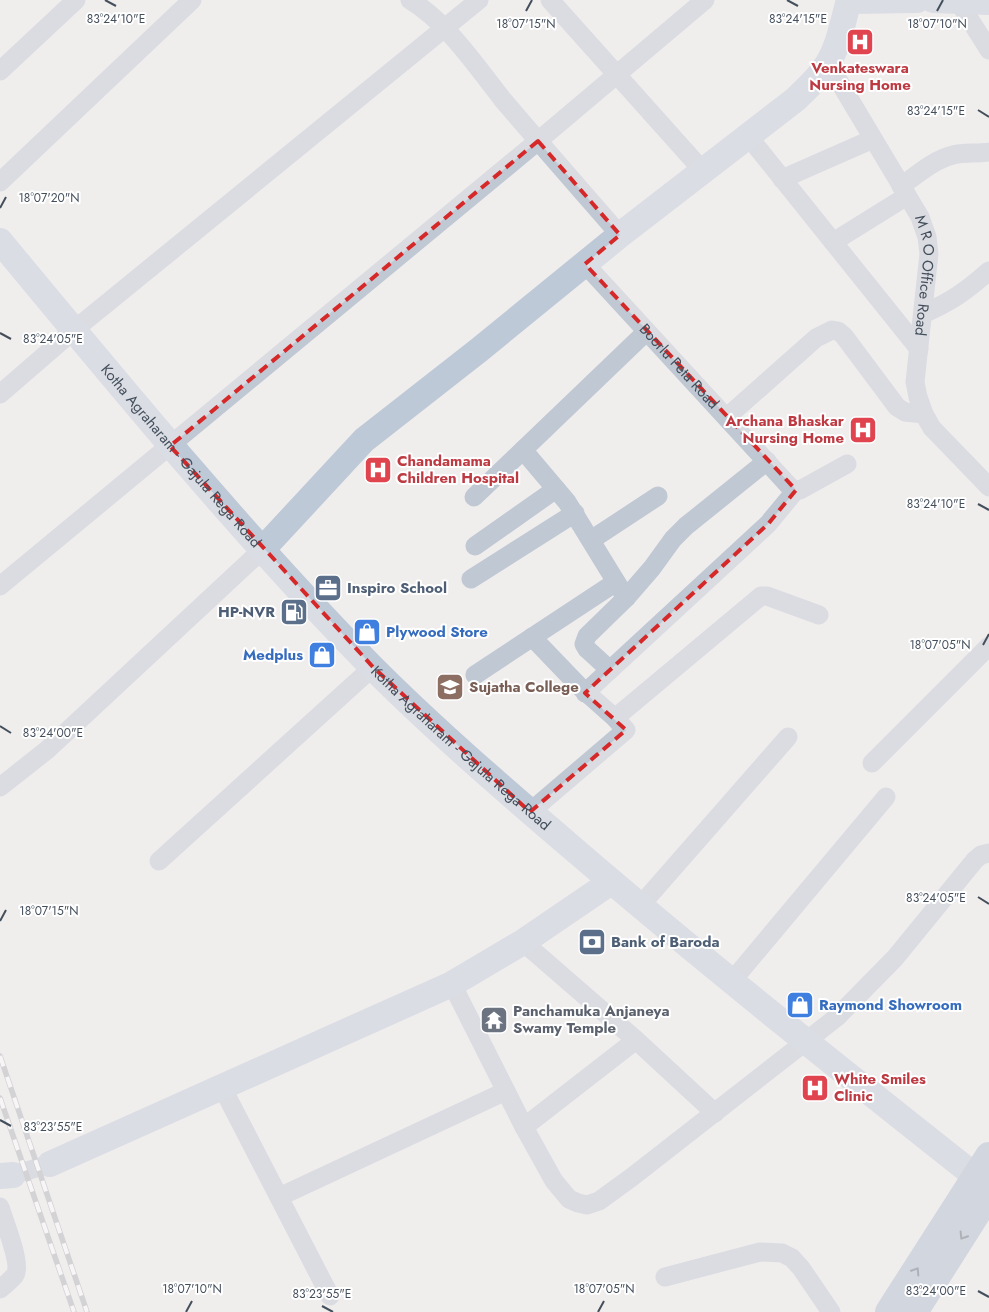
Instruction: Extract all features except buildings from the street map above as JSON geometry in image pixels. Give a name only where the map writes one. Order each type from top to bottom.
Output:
[{"type":"main road","points":[[889,1312],[986,1179]]},
{"type":"main road","points":[[914,1312],[986,1179]]},
{"type":"street","points":[[0,71],[76,0]]},
{"type":"street","points":[[0,182],[192,0]]},
{"type":"street","points":[[410,0],[419,5],[444,28],[620,236]]},
{"type":"street","points":[[0,394],[74,330],[479,0]]},
{"type":"street","points":[[550,0],[703,171]]},
{"type":"street","points":[[0,586],[538,141],[705,0]]},
{"type":"street","points":[[0,787],[47,750],[262,550],[364,440],[620,236],[796,99],[828,63],[836,44],[849,0],[916,0]]},
{"type":"street","points":[[945,0],[989,2]]},
{"type":"street","points":[[945,0],[989,50]]},
{"type":"street","name":"M R O Office Road","points":[[828,63],[920,217],[928,237],[929,254],[915,382],[924,414],[932,428],[989,488]]},
{"type":"street","points":[[748,136],[919,349]]},
{"type":"street","points":[[782,179],[873,139]]},
{"type":"street","points":[[833,242],[904,191],[936,161],[954,154],[989,152]]},
{"type":"street","name":"Kotha Agraharam - Gajula Rega Road","points":[[0,241],[170,446],[262,550],[373,667],[481,770],[611,882],[732,981],[986,1179]]},
{"type":"street","name":"Boorlu Peta Road","points":[[585,264],[646,332],[790,486],[796,490]]},
{"type":"street","points":[[922,314],[949,302],[965,292],[989,271]]},
{"type":"street","points":[[728,418],[816,338],[832,330],[838,331],[844,336],[897,407],[904,412],[924,414]]},
{"type":"street","points":[[474,497],[646,332]]},
{"type":"street","points":[[524,450],[575,513],[626,598]]},
{"type":"street","points":[[610,670],[586,649],[585,639],[626,598],[652,568],[673,539],[686,526],[767,461]]},
{"type":"street","points":[[586,693],[768,524],[796,490],[800,490],[847,464]]},
{"type":"street","points":[[475,546],[556,489]]},
{"type":"street","points":[[591,540],[658,496]]},
{"type":"street","points":[[471,579],[575,513]]},
{"type":"street","points":[[475,675],[616,582]]},
{"type":"street","points":[[615,718],[761,596],[767,596],[819,615]]},
{"type":"street","points":[[530,812],[626,730],[586,693],[532,638]]},
{"type":"street","points":[[872,763],[989,646]]},
{"type":"street","points":[[159,860],[373,667]]},
{"type":"street","points":[[640,906],[788,737]]},
{"type":"street","points":[[732,981],[886,797]]},
{"type":"street","points":[[452,984],[554,1181],[569,1199],[578,1204],[587,1204],[599,1201],[619,1187],[837,1017],[895,958],[975,860],[981,855],[989,853]]},
{"type":"street","points":[[6,1176],[50,1164],[452,984],[523,942],[611,882]]},
{"type":"street","points":[[523,942],[636,1040],[715,1113]]},
{"type":"street","points":[[524,1126],[636,1040]]},
{"type":"street","points":[[222,1087],[330,1296]]},
{"type":"street","points":[[279,1197],[506,1091]]},
{"type":"street","points":[[0,1207],[16,1259],[17,1269],[15,1275],[0,1288]]},
{"type":"street","points":[[665,1277],[760,1252],[782,1254],[792,1258],[802,1268],[831,1312]]},
{"type":"highlighted area","points":[[538,141],[620,235],[585,264],[796,490],[768,524],[585,693],[626,730],[530,812],[373,667],[170,446]]},
{"type":"railway","points":[[0,1056],[87,1312]]},
{"type":"railway","points":[[0,1098],[74,1312]]},
{"type":"place","name":"Venkateswara Nursing Home","points":[[860,42]]},
{"type":"place","name":"Archana Bhaskar Nursing Home","points":[[863,430]]},
{"type":"place","name":"Chandamama Children Hospital","points":[[378,470]]},
{"type":"place","name":"Inspiro School","points":[[328,588]]},
{"type":"place","name":"HP-NVR","points":[[294,612]]},
{"type":"place","name":"Plywood Store","points":[[367,632]]},
{"type":"place","name":"Medplus","points":[[322,655]]},
{"type":"place","name":"Sujatha College","points":[[450,687]]},
{"type":"place","name":"Bank of Baroda","points":[[592,942]]},
{"type":"place","name":"Raymond Showroom","points":[[800,1005]]},
{"type":"place","name":"Panchamuka Anjaneya Swamy Temple","points":[[494,1020]]},
{"type":"place","name":"White Smiles Clinic","points":[[815,1088]]}]
